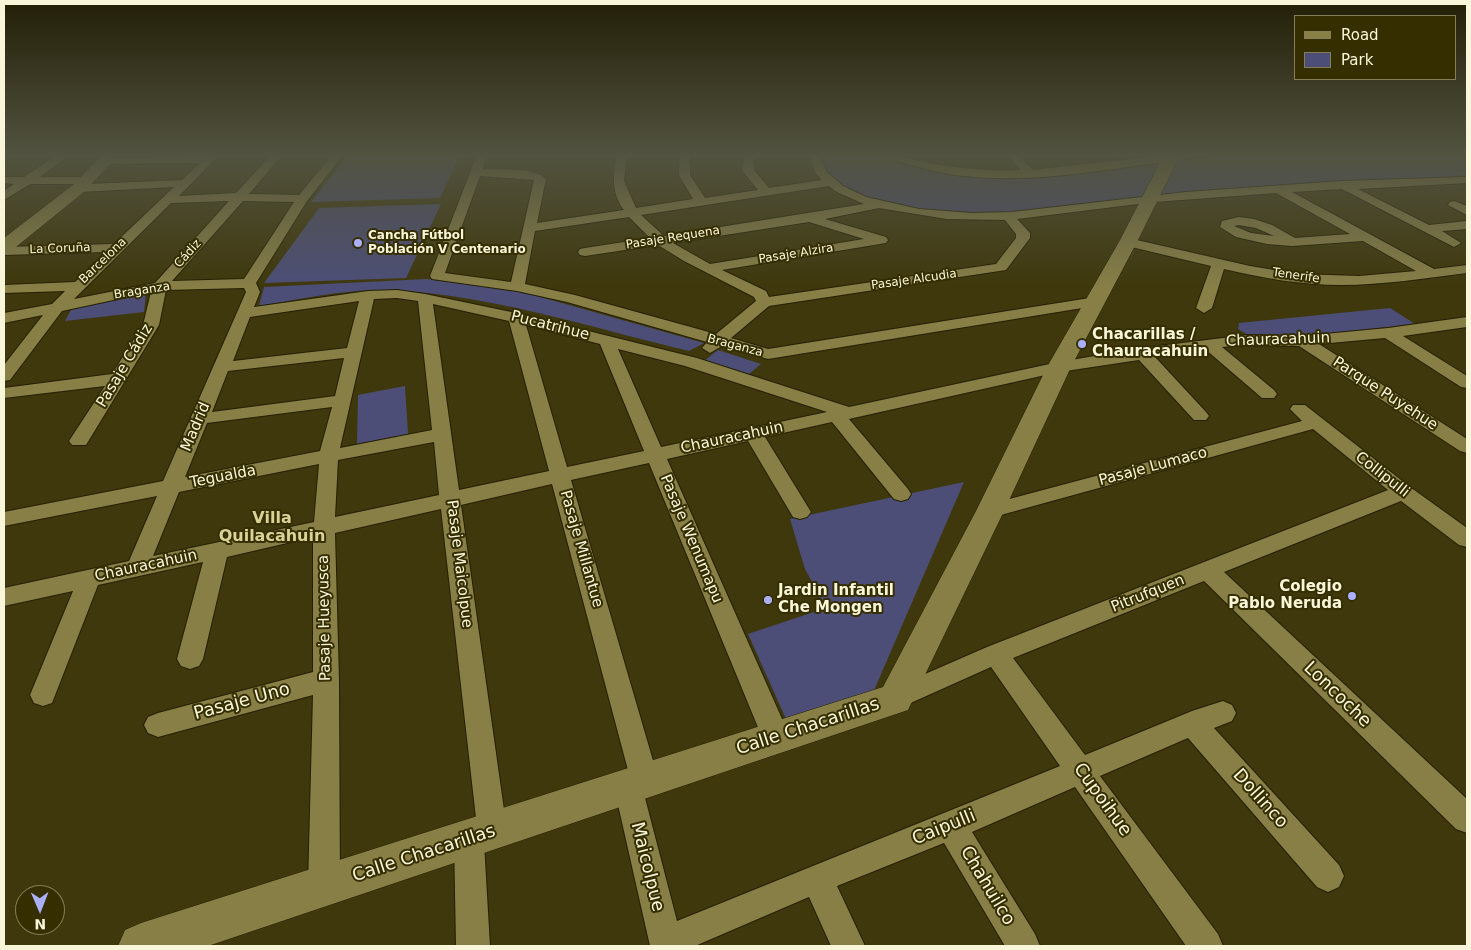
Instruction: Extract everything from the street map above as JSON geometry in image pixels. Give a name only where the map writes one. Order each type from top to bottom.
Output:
[{"type":"street","points":[[4,247],[64,199]]},
{"type":"street","points":[[166,200],[182,199]]},
{"type":"street","name":"Cádiz","points":[[160,286],[237,199]]},
{"type":"street","points":[[243,313],[253,292],[249,283],[301,199]]},
{"type":"street","name":"Braganza","points":[[465,199],[437,276],[517,286],[570,298],[760,353],[777,354],[1096,302]]},
{"type":"street","points":[[517,286],[536,199]]},
{"type":"street","points":[[625,199],[631,212],[659,240],[686,258],[761,294],[764,302],[719,342],[690,362]]},
{"type":"street","points":[[530,228],[719,199]]},
{"type":"street","points":[[866,199],[879,204],[945,216],[1008,216],[1140,199]]},
{"type":"street","name":"Calle Chacarillas","points":[[141,946],[895,699],[990,511],[1059,367],[1150,199]]},
{"type":"street","points":[[1295,199],[1431,273]]},
{"type":"street","points":[[1369,199],[1454,243]]},
{"type":"street","name":"Barcelona","points":[[4,375],[57,307],[76,286],[166,200]]},
{"type":"street","name":"Pasaje Requena","points":[[585,252],[808,218],[879,204]]},
{"type":"street","points":[[1454,205],[1467,211]]},
{"type":"street","name":"Pasaje Alcudia","points":[[764,302],[997,268],[1001,266],[1023,238],[1023,233],[1008,216]]},
{"type":"street","name":"Pasaje Alzira","points":[[710,268],[882,240],[808,218]]},
{"type":"street","points":[[1426,229],[1467,225]]},
{"type":"street","points":[[1292,242],[1366,237]]},
{"type":"street","name":"Tenerife","points":[[1128,242],[1283,276],[1322,280],[1351,281],[1467,268]]},
{"type":"street","name":"La Coruña","points":[[4,251],[117,248]]},
{"type":"street","points":[[1204,308],[1219,262]]},
{"type":"street","name":"Braganza","points":[[4,318],[160,286],[249,283]]},
{"type":"street","points":[[4,289],[76,286]]},
{"type":"street","name":"Pasaje Cádiz","points":[[79,441],[151,325],[160,286]]},
{"type":"street","name":"Pucatrihue","points":[[243,313],[368,295],[397,294],[425,298],[516,318],[690,362],[842,414]]},
{"type":"street","name":"Pasaje Hueyusca","points":[[324,886],[326,680],[324,527],[329,455],[368,295]]},
{"type":"street","name":"Pasaje Maicolpue","points":[[425,298],[451,500],[481,835]]},
{"type":"street","name":"Madrid","points":[[137,568],[243,313]]},
{"type":"street","name":"Pasaje Millantue","points":[[516,318],[560,476],[636,784]]},
{"type":"street","name":"Chauracahuin","points":[[4,597],[1059,367],[1208,344],[1246,340],[1303,341],[1466,323]]},
{"type":"street","points":[[1388,333],[1467,383]]},
{"type":"street","name":"Pasaje Wenumapu","points":[[606,340],[776,737]]},
{"type":"street","name":"Parque Puyehue","points":[[1303,341],[1467,448]]},
{"type":"street","points":[[1208,344],[1268,394]]},
{"type":"street","points":[[220,367],[354,352]]},
{"type":"street","points":[[1142,353],[1200,416]]},
{"type":"street","points":[[4,393],[117,379]]},
{"type":"street","points":[[199,418],[342,400]]},
{"type":"street","name":"Collipulli","points":[[1299,409],[1403,492],[1467,539]]},
{"type":"street","points":[[842,414],[901,494]]},
{"type":"street","name":"Pasaje Lumaco","points":[[990,511],[1315,423]]},
{"type":"street","name":"Tegualda","points":[[4,520],[442,434]]},
{"type":"street","points":[[753,434],[800,512]]},
{"type":"street","name":"Pitrufquen","points":[[895,699],[996,654],[1403,492]]},
{"type":"street","points":[[190,659],[217,551]]},
{"type":"street","name":"Loncoche","points":[[1207,570],[1467,819]]},
{"type":"street","points":[[43,695],[89,579]]},
{"type":"street","name":"Cupoihue","points":[[996,654],[1206,946]]},
{"type":"street","name":"Pasaje Uno","points":[[158,725],[326,680]]},
{"type":"street","name":"Caipulli","points":[[666,944],[817,878],[951,826],[1192,723],[1222,713]]},
{"type":"street","name":"Dollinco","points":[[1192,723],[1328,876]]},
{"type":"street","name":"Maicolpue","points":[[636,784],[666,944]]},
{"type":"street","name":"Chahuilco","points":[[951,826],[1022,946]]},
{"type":"street","points":[[473,946],[481,835]]},
{"type":"street","points":[[817,878],[848,946]]},
{"type":"green space","points":[[313,199],[397,199],[311,202]]},
{"type":"green space","points":[[872,199],[1174,199],[1010,213],[934,212],[907,209]]},
{"type":"green space","name":"Cancha Fútbol Población V Centenario","points":[[441,204],[406,278],[264,283],[319,208]]},
{"type":"green space","points":[[426,279],[519,291],[704,343],[689,351],[535,312],[456,297],[417,292],[364,290],[259,306],[264,287]]},
{"type":"green space","points":[[146,293],[144,312],[65,321],[72,308]]},
{"type":"green space","points":[[1390,308],[1415,324],[1303,336],[1250,336],[1238,329],[1239,323]]},
{"type":"green space","points":[[718,350],[761,364],[749,374],[704,361]]},
{"type":"green space","points":[[405,386],[408,434],[357,444],[358,395]]},
{"type":"green space","points":[[964,482],[872,695],[787,721],[748,634],[826,608],[805,569],[790,519]]},
{"type":"place","name":"Cancha Fútbol Población V Centenario","points":[[358,243]]},
{"type":"place","name":"Chacarillas / Chauracahuin","points":[[1082,344]]},
{"type":"place","name":"Colegio Pablo Neruda","points":[[1352,596]]},
{"type":"place","name":"Jardin Infantil Che Mongen","points":[[768,600]]},
{"type":"district","name":"Villa Quilacahuin","points":[[272,528]]}]
